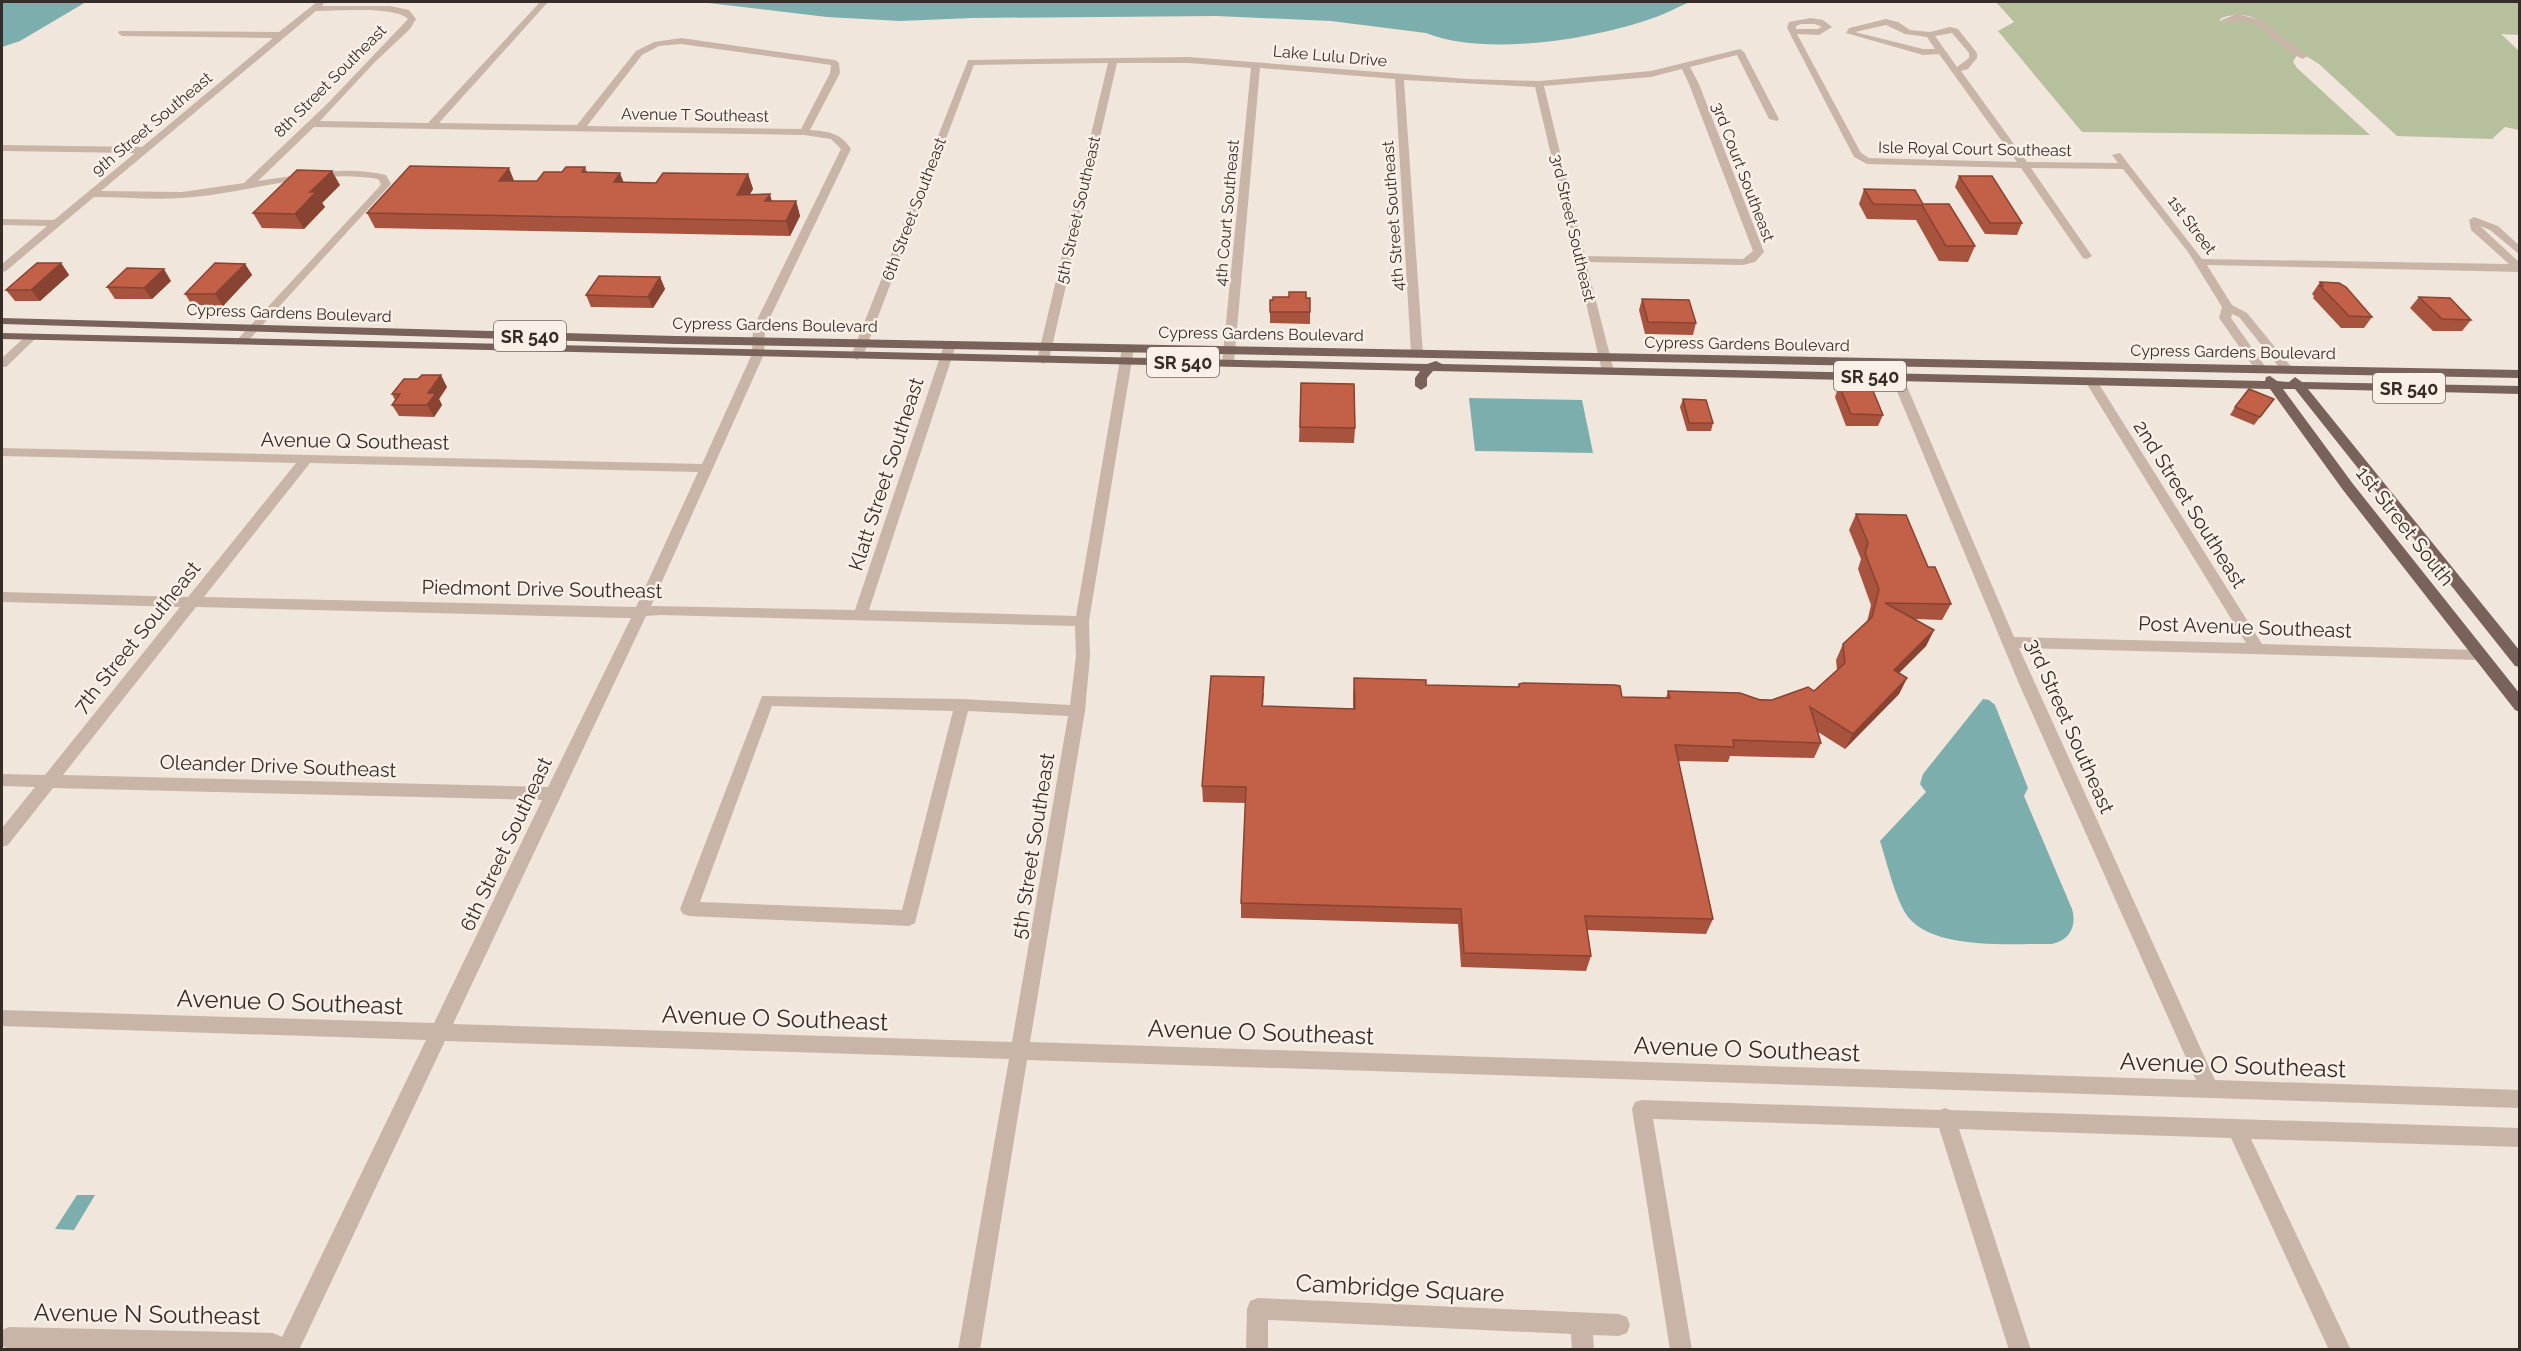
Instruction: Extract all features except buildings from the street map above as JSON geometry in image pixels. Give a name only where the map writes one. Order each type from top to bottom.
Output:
[{"type":"main road","name":"Cypress Gardens Boulevard","points":[[2,321],[642,339],[856,356],[948,351]]},
{"type":"main road","points":[[31,337],[48,333],[86,332],[108,325]]},
{"type":"main road","points":[[415,346],[481,339],[488,335]]},
{"type":"main road","name":"Cypress Gardens Boulevard","points":[[2,336],[504,348],[759,348],[862,343],[948,351],[1229,357],[1417,354],[2520,374]]},
{"type":"main road","points":[[504,348],[530,343],[603,344],[642,339]]},
{"type":"main road","points":[[1341,366],[1417,354]]},
{"type":"main road","points":[[1421,386],[1421,378],[1430,367],[1442,362],[1507,356]]},
{"type":"main road","name":"Cypress Gardens Boulevard","points":[[1229,357],[1341,366],[2520,390]]},
{"type":"main road","points":[[1897,377],[1917,372],[1993,365]]},
{"type":"main road","points":[[1996,379],[2008,375],[2071,374],[2075,366]]},
{"type":"main road","name":"1st Street South","points":[[2261,369],[2348,488],[2520,706]]},
{"type":"main road","name":"1st Street South","points":[[2287,369],[2518,659]]},
{"type":"street","points":[[431,126],[544,2]]},
{"type":"street","name":"9th Street Southeast","points":[[2,269],[317,5]]},
{"type":"street","name":"8th Street Southeast","points":[[248,185],[312,124],[407,27],[412,19],[406,12],[390,9],[317,5]]},
{"type":"street","points":[[2225,20],[2237,17],[2256,20],[2290,50],[2303,56]]},
{"type":"street","points":[[1942,51],[1923,52],[1850,33],[1863,26],[1886,22],[1895,24],[1908,33],[1930,35],[1953,30],[1958,32],[1968,46],[1973,58],[1965,67],[1956,70]]},
{"type":"street","name":"Isle Royal Court Southeast","points":[[1793,31],[1857,155],[1862,159],[1876,163],[2023,165],[2122,161]]},
{"type":"street","points":[[122,33],[280,35]]},
{"type":"street","points":[[1930,35],[2087,256]]},
{"type":"street","points":[[580,128],[639,53],[657,44],[681,41],[835,63],[835,73],[804,132]]},
{"type":"street","points":[[1685,67],[1740,52],[1774,119]]},
{"type":"street","name":"5th Street Southeast","points":[[1044,353],[1113,60]]},
{"type":"street","name":"Lake Lulu Drive","points":[[971,62],[1189,60],[1496,84],[1602,80],[1685,67]]},
{"type":"street","name":"6th Street Southeast","points":[[856,356],[971,62]]},
{"type":"street","name":"4th Court Southeast","points":[[1229,357],[1256,65]]},
{"type":"street","name":"3rd Court Southeast","points":[[1580,260],[1743,262],[1750,260],[1759,252],[1694,84],[1685,67]]},
{"type":"street","name":"4th Street Southeast","points":[[1399,76],[1417,354]]},
{"type":"street","name":"3rd Street Southeast","points":[[1539,84],[1608,371]]},
{"type":"street","name":"Avenue T Southeast","points":[[312,124],[804,132],[834,136],[842,140],[845,153],[759,328],[757,337],[759,348]]},
{"type":"street","points":[[2,148],[143,150]]},
{"type":"street","name":"1st Street","points":[[2122,161],[2199,262],[2228,308],[2243,315],[2287,369]]},
{"type":"street","points":[[91,194],[182,195],[319,175],[354,174],[382,177],[387,184],[241,342]]},
{"type":"street","points":[[2519,268],[2475,228],[2474,220],[2494,228],[2520,252]]},
{"type":"street","points":[[2,222],[57,223]]},
{"type":"street","points":[[2199,262],[2519,268]]},
{"type":"street","name":"1st Street","points":[[2228,308],[2224,318],[2261,369]]},
{"type":"street","points":[[2,364],[31,337]]},
{"type":"street","name":"6th Street Southeast","points":[[287,1350],[641,611],[708,468],[759,348]]},
{"type":"street","name":"Klatt Street Southeast","points":[[860,616],[948,351]]},
{"type":"street","name":"5th Street Southeast","points":[[969,1350],[1077,711],[1083,656],[1082,621],[1127,355]]},
{"type":"street","name":"3rd Street Southeast","points":[[1897,377],[2010,642],[2210,1090]]},
{"type":"street","name":"2nd Street Southeast","points":[[2091,381],[2257,648]]},
{"type":"street","name":"Avenue Q Southeast","points":[[2,452],[708,468]]},
{"type":"street","name":"7th Street Southeast","points":[[2,840],[306,459]]},
{"type":"street","name":"Piedmont Drive Southeast","points":[[2,597],[624,613],[641,611],[1082,621]]},
{"type":"street","name":"Post Avenue Southeast","points":[[2010,642],[2479,655]]},
{"type":"street","points":[[962,705],[909,918],[689,909],[767,700],[962,705],[1077,711]]},
{"type":"street","name":"Oleander Drive Southeast","points":[[2,780],[554,794]]},
{"type":"street","name":"Avenue O Southeast","points":[[2,1018],[2520,1100]]},
{"type":"street","points":[[1681,1350],[1642,1109],[1945,1117],[2520,1138]]},
{"type":"street","points":[[1945,1117],[2020,1350]]},
{"type":"street","points":[[2236,1128],[2340,1350]]},
{"type":"street","name":"Cambridge Square","points":[[1257,1350],[1258,1309],[1619,1325]]},
{"type":"street","points":[[1581,1324],[1583,1350]]},
{"type":"street","name":"Avenue N Southeast","points":[[9,1338],[273,1344],[282,1350]]},
{"type":"green space","points":[[1996,2],[2519,2],[2519,35],[2501,34],[2519,51],[2519,130],[2505,127],[2492,139],[2397,136],[2319,64],[2288,45],[2265,24],[2250,17],[2238,15],[2227,16],[2219,20],[2249,21],[2260,25],[2286,49],[2297,55],[2293,62],[2297,68],[2370,135],[2082,132],[1998,31],[2014,22]]},
{"type":"water","points":[[2,2],[86,2],[20,41],[2,47]]},
{"type":"water","points":[[700,2],[1690,2],[1632,25],[1573,38],[1541,42],[1479,44],[1450,40],[1426,33],[1331,21],[1216,16],[972,18],[900,21],[827,17]]},
{"type":"water","points":[[1469,398],[1582,400],[1593,453],[1475,451]]},
{"type":"water","points":[[1983,699],[1995,705],[2028,788],[2024,796],[2072,909],[2074,921],[2071,931],[2068,936],[2052,944],[1993,944],[1950,939],[1931,933],[1915,924],[1900,903],[1880,841],[1926,792],[1920,784],[1923,774]]},
{"type":"water","points":[[77,1195],[95,1195],[74,1230],[55,1229]]}]
